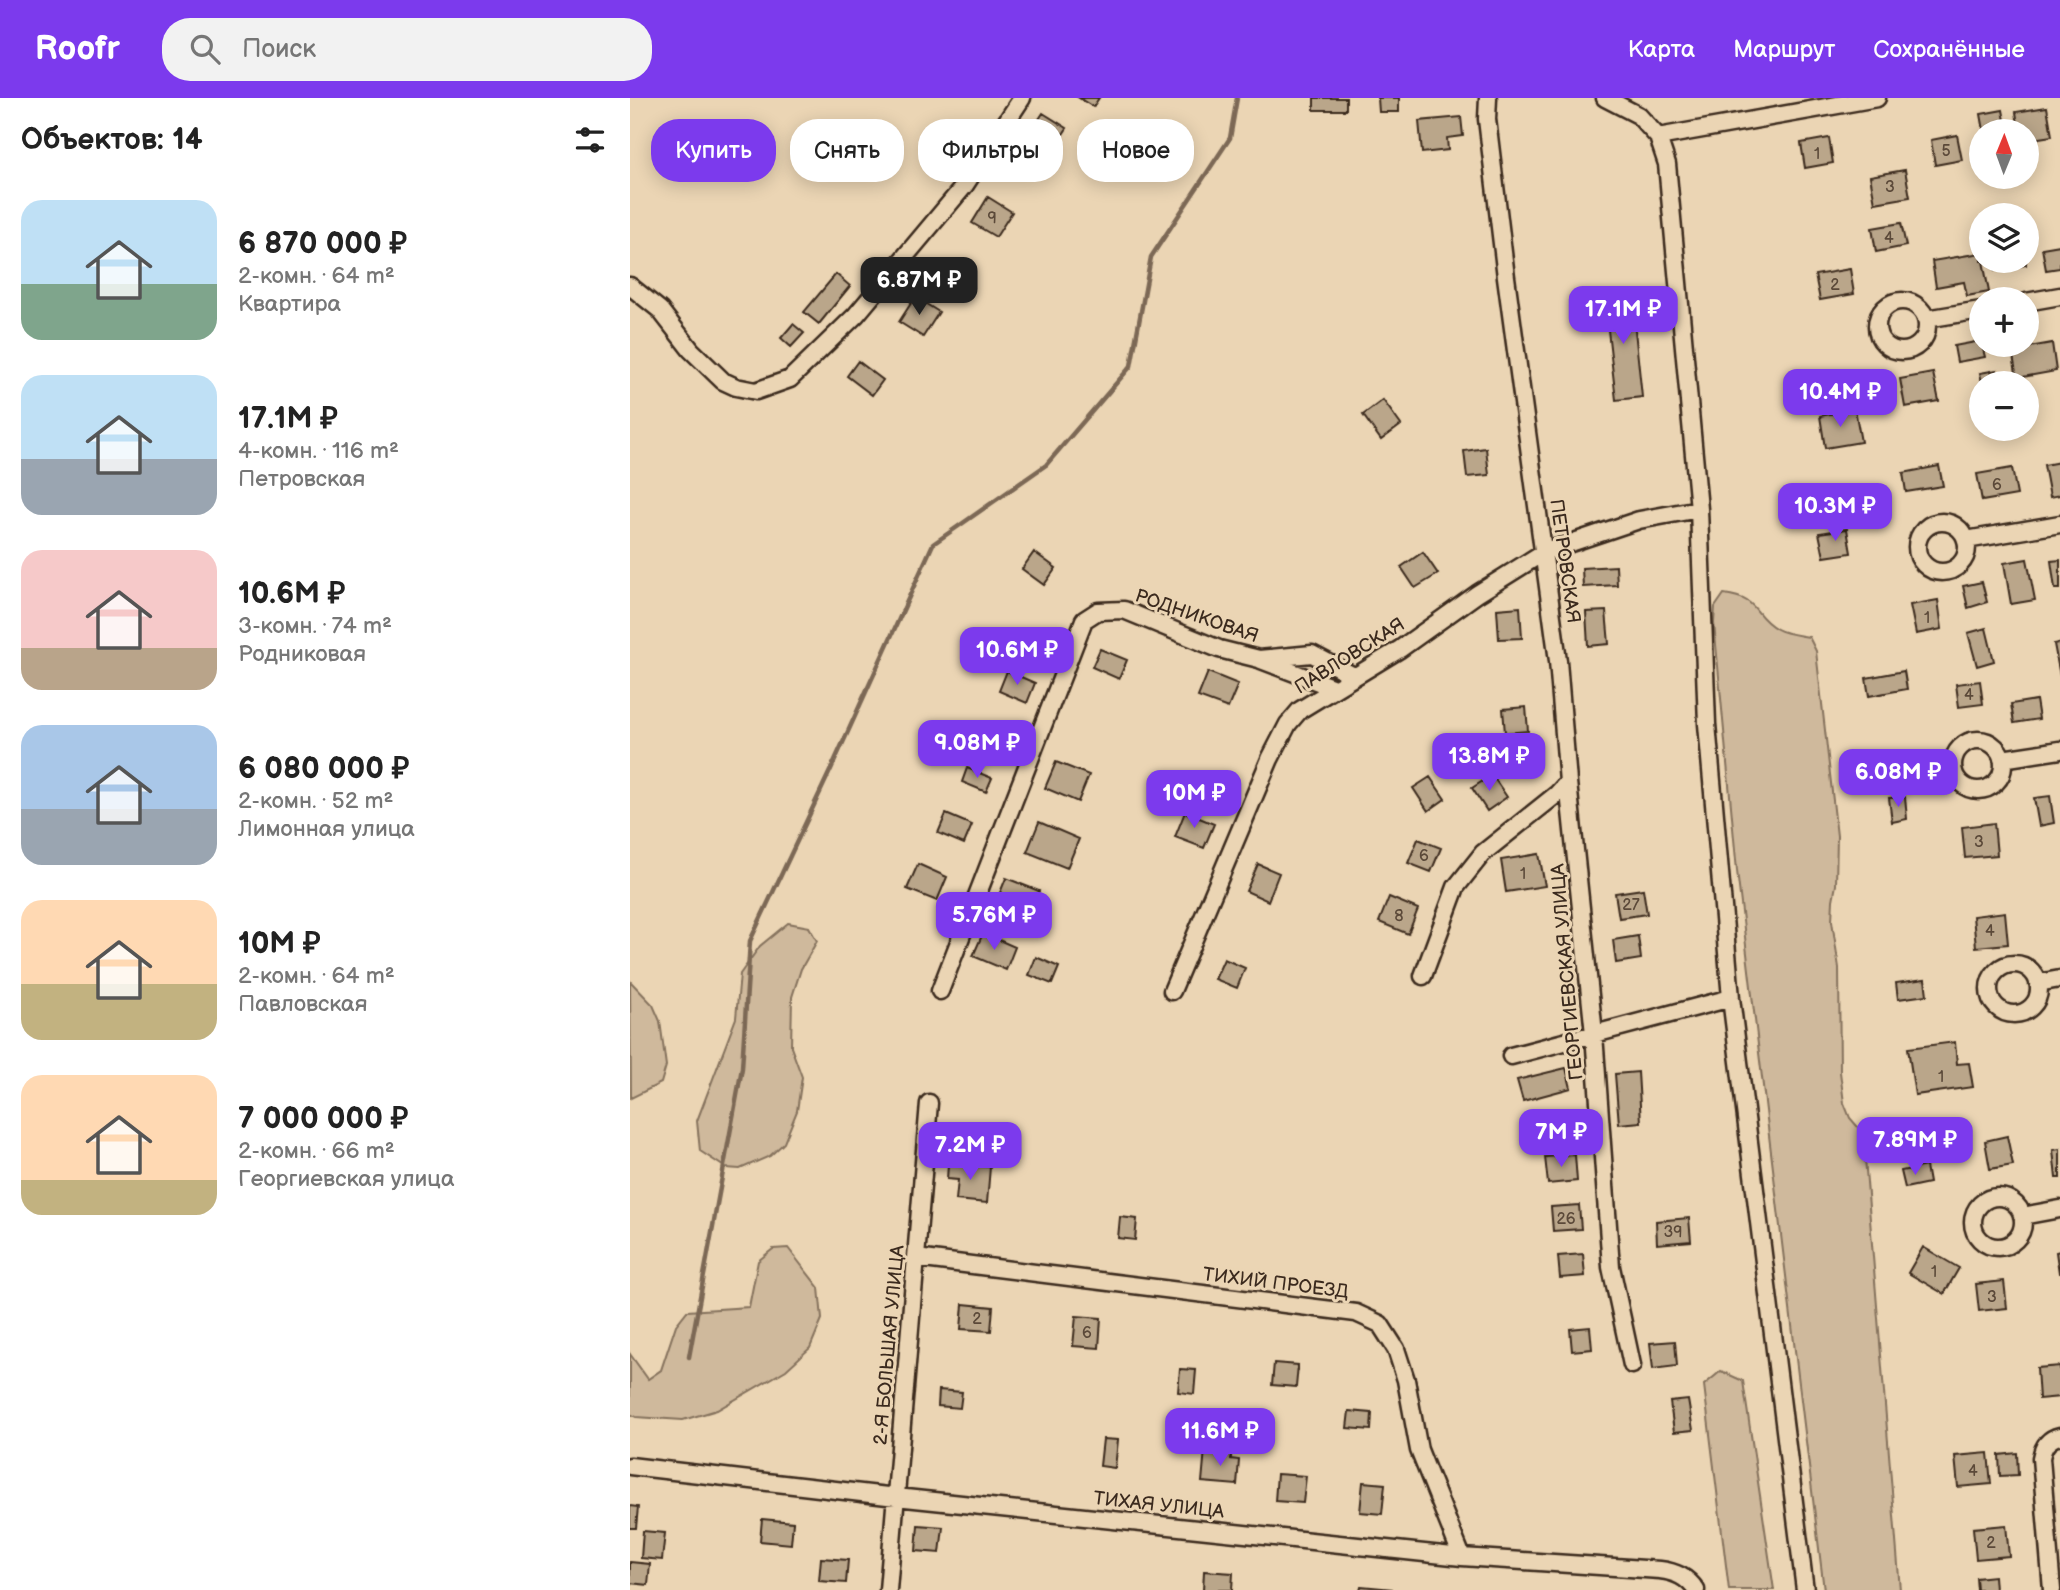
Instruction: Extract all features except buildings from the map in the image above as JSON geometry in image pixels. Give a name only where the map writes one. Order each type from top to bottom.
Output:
[{"type":"street","points":[[630,286],[660,310],[691,349],[723,381],[756,391],[790,379],[856,315],[965,185],[1021,98]]},
{"type":"street","name":"ПЕТРОВСКАЯ","points":[[1488,98],[1487,119],[1506,278],[1558,661],[1568,782]]},
{"type":"street","points":[[1605,98],[1638,115],[1658,137],[1667,164],[1699,509],[1707,724],[1731,998],[1805,1590]]},
{"type":"street","points":[[1658,137],[1877,98]]},
{"type":"street","points":[[2039,300],[2060,296]]},
{"type":"street","points":[[1926,320],[1969,312]]},
{"type":"street","name":"ПАВЛОВСКАЯ","points":[[1172,991],[1270,759],[1288,724],[1300,710],[1400,649],[1477,594],[1544,552],[1639,520],[1699,509]]},
{"type":"street","points":[[1966,540],[2060,524]]},
{"type":"street","name":"РОДНИКОВАЯ","points":[[940,991],[1084,620],[1098,611],[1124,610],[1219,649],[1259,659],[1312,654],[1354,676]]},
{"type":"street","points":[[1259,659],[1334,688]]},
{"type":"street","points":[[2002,759],[2060,750]]},
{"type":"street","points":[[1423,976],[1456,887],[1483,853],[1557,794],[1568,782]]},
{"type":"street","name":"ГЕОРГИЕВСКАЯ УЛИЦА","points":[[1568,782],[1594,1034],[1611,1267],[1632,1365]]},
{"type":"street","points":[[2038,982],[2060,979]]},
{"type":"street","points":[[1511,1056],[1731,998]]},
{"type":"street","name":"2-Я БОЛЬШАЯ УЛИЦА","points":[[888,1590],[929,1103]]},
{"type":"street","points":[[2022,1216],[2060,1209]]},
{"type":"street","name":"ТИХИЙ ПРОЕЗД","points":[[916,1258],[1356,1313],[1380,1324],[1396,1349],[1406,1380],[1419,1450],[1462,1557]]},
{"type":"street","points":[[2052,1590],[2041,1458],[2043,1446],[2054,1437],[2060,1436]]},
{"type":"street","name":"ТИХАЯ УЛИЦА","points":[[630,1466],[1462,1557],[1660,1570],[1684,1577],[1696,1590]]},
{"type":"shaded area","points":[[1724,594],[1744,599],[1777,629],[1809,637],[1816,651],[1837,836],[1832,921],[1839,968],[1840,1072],[1844,1103],[1850,1118],[1863,1133],[1900,1590],[1824,1590],[1737,871],[1714,623],[1715,607]]},
{"type":"shaded area","points":[[788,923],[809,927],[817,941],[801,969],[792,997],[791,1047],[802,1077],[797,1111],[784,1143],[770,1156],[740,1169],[726,1168],[700,1151],[697,1121],[736,1018],[740,974],[760,946]]},
{"type":"shaded area","points":[[630,981],[653,1005],[660,1021],[666,1066],[661,1083],[631,1098]]},
{"type":"shaded area","points":[[788,1248],[819,1288],[822,1319],[810,1348],[786,1370],[717,1410],[683,1420],[636,1417],[630,1414],[630,1354],[648,1379],[661,1370],[676,1325],[687,1311],[749,1307],[758,1261],[773,1249]]},
{"type":"shaded area","points":[[1721,1371],[1743,1381],[1774,1590],[1729,1590],[1704,1385]]},
{"type":"waterway","points":[[689,1357],[742,1068],[750,941],[933,544],[1046,465],[1131,366],[1151,257],[1230,138],[1237,98]]}]
